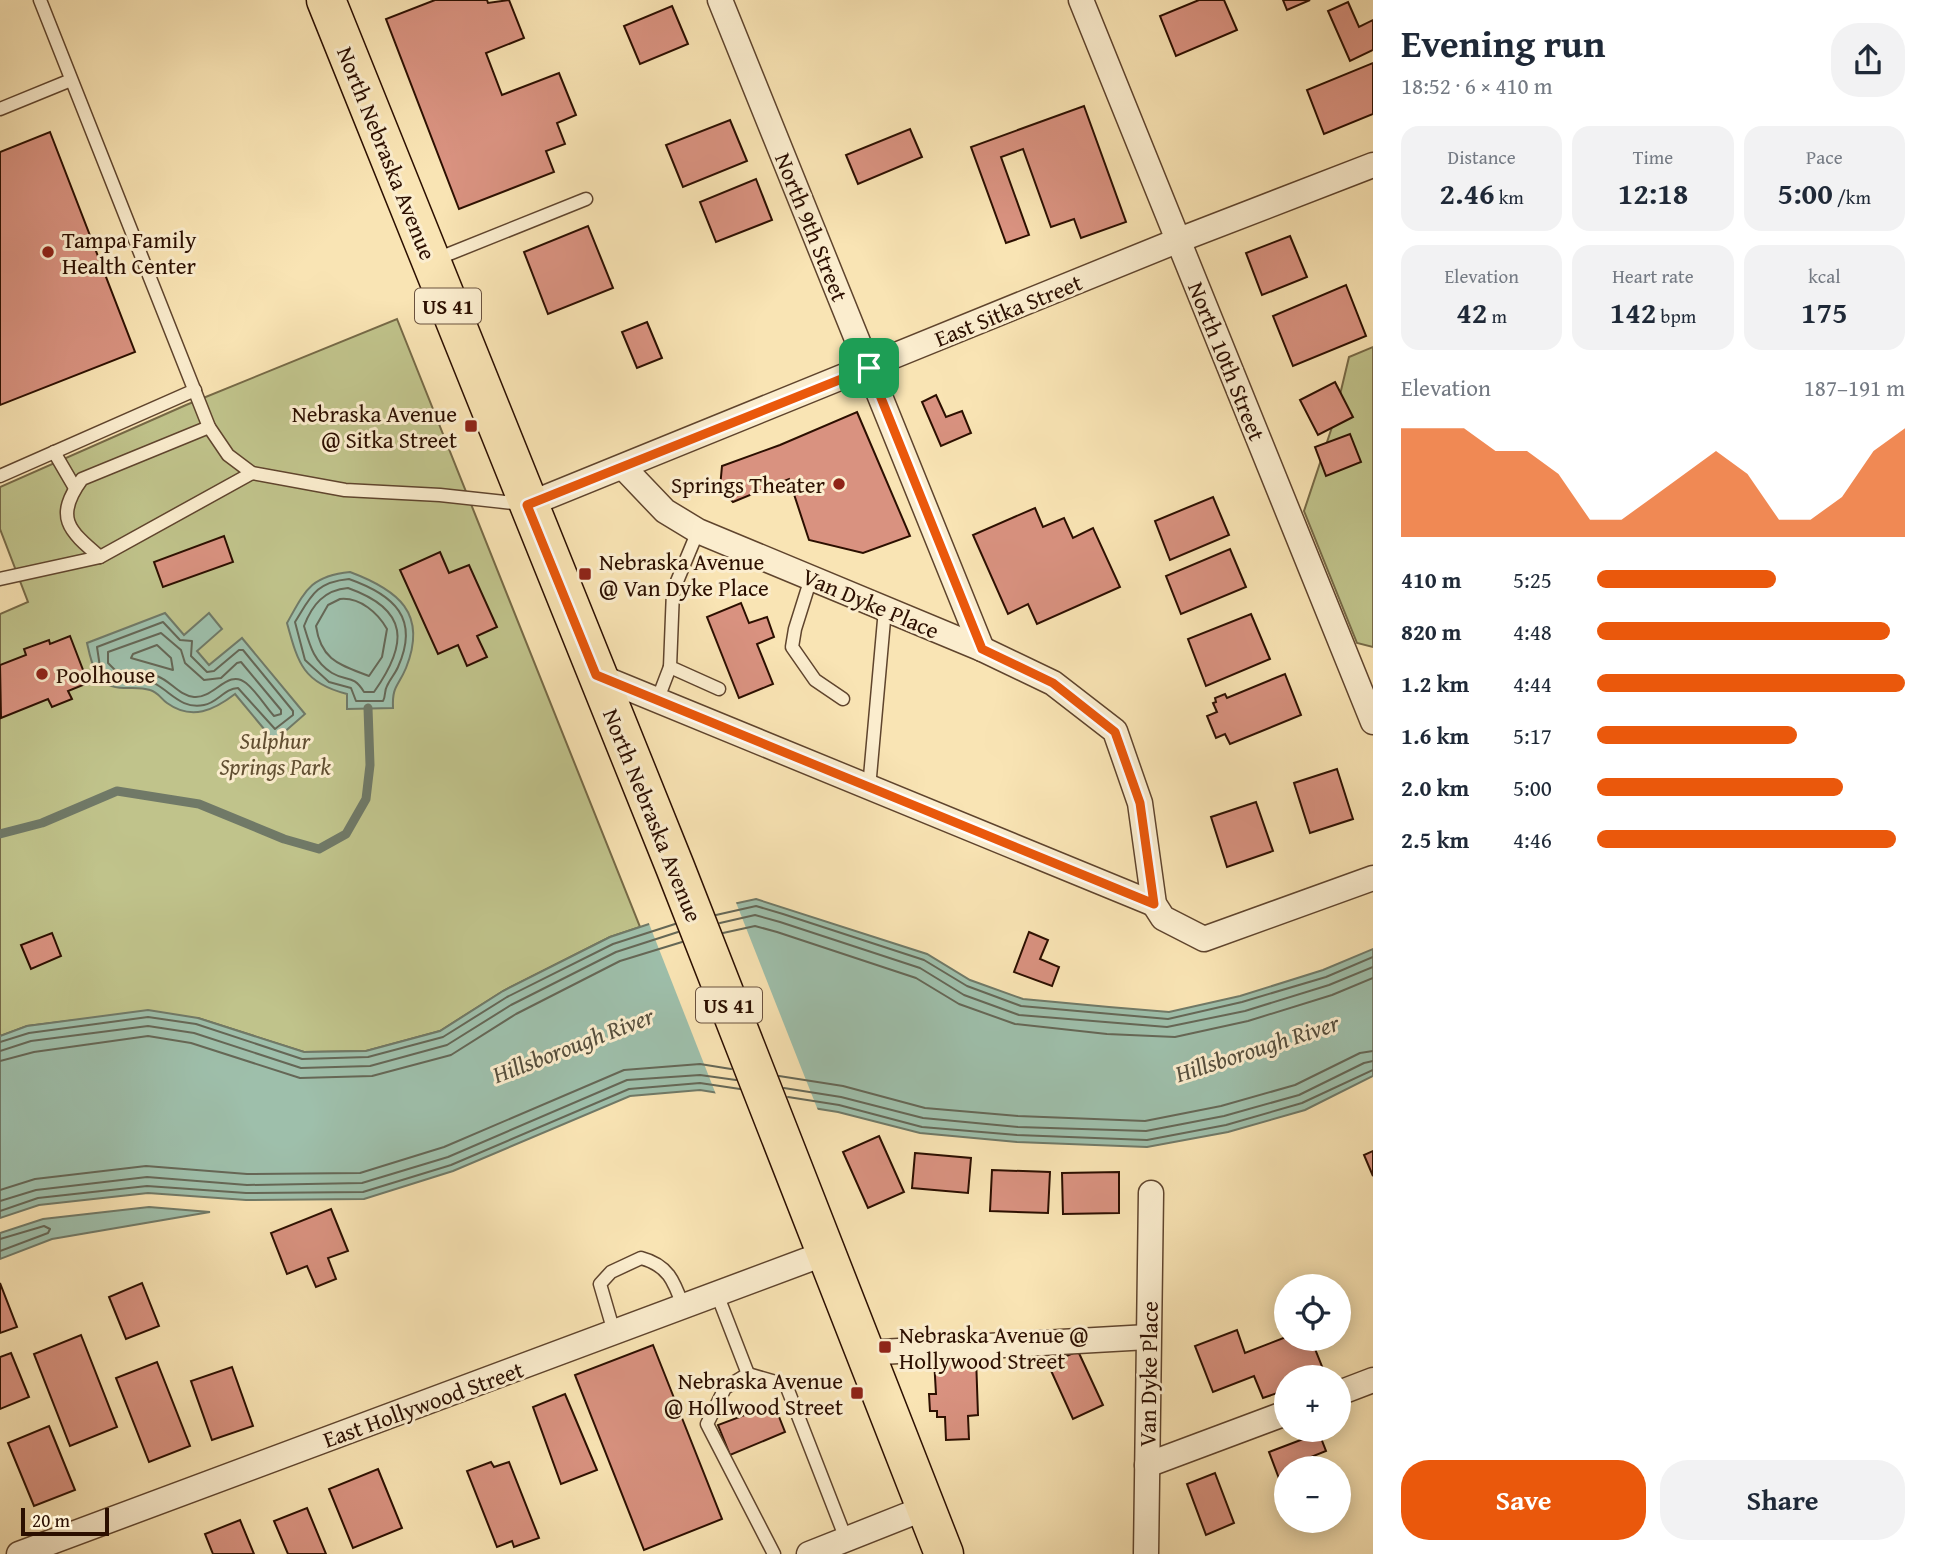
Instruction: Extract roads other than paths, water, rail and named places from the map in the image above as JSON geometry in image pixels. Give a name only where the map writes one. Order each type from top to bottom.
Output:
[{"type":"main road","name":"North Nebraska Avenue","points":[[326,0],[674,867],[944,1554]]},
{"type":"street","name":"North 9th Street","points":[[720,0],[982,649]]},
{"type":"street","name":"North 10th Street","points":[[1081,0],[1373,722]]},
{"type":"street","name":"East Sitka Street","points":[[527,505],[1179,240],[1373,165]]},
{"type":"street","name":"Van Dyke Place","points":[[623,467],[664,511],[698,531],[982,649],[1053,683],[1115,732],[1140,803],[1154,904]]},
{"type":"street","points":[[596,675],[1154,904],[1163,918],[1204,939],[1373,878]]},
{"type":"street","name":"Van Dyke Place","points":[[1146,1554],[1151,1193]]},
{"type":"street","name":"East Hollywood Street","points":[[19,1554],[826,1253]]},
{"type":"street","points":[[863,1353],[1149,1337]]},
{"type":"street","points":[[1351,1388],[1373,1380]]},
{"type":"street","points":[[1147,1465],[1274,1417]]},
{"type":"street","points":[[809,1554],[925,1508]]},
{"type":"lane","points":[[40,0],[209,427],[229,455],[252,473],[345,490],[440,495],[527,505]]},
{"type":"lane","points":[[0,109],[71,80]]},
{"type":"lane","points":[[430,262],[586,200]]},
{"type":"lane","points":[[0,476],[195,390]]},
{"type":"lane","points":[[100,557],[75,536],[66,521],[69,496],[82,479],[209,427]]},
{"type":"lane","points":[[54,452],[75,488]]},
{"type":"lane","points":[[0,579],[100,557],[252,473]]},
{"type":"lane","points":[[657,701],[670,667],[673,591],[698,531]]},
{"type":"lane","points":[[811,578],[792,648],[815,680],[843,699]]},
{"type":"lane","points":[[869,788],[885,609]]},
{"type":"lane","points":[[670,667],[719,690]]},
{"type":"lane","points":[[614,1332],[600,1283],[611,1272],[641,1258],[655,1261],[668,1270],[684,1306]]},
{"type":"lane","points":[[717,1294],[748,1374]]},
{"type":"lane","points":[[774,1554],[707,1424],[725,1388],[748,1374],[786,1385],[846,1539]]},
{"type":"water","points":[[350,572],[395,596],[411,618],[412,649],[395,691],[393,708],[347,709],[347,694],[321,684],[312,677],[299,660],[295,649],[287,623],[304,594],[317,581]]},
{"type":"water","points":[[165,613],[184,635],[209,613],[222,629],[197,651],[209,665],[242,638],[305,714],[274,741],[235,694],[211,709],[194,712],[176,708],[153,691],[115,687],[101,680],[87,643]]},
{"type":"water","name":"Hillsborough River","points":[[756,899],[927,954],[970,980],[1023,999],[1169,1012],[1240,996],[1323,970],[1373,949],[1373,1076],[1305,1110],[1228,1132],[1147,1147],[1017,1142],[920,1133],[838,1112],[700,1090],[630,1096],[453,1171],[364,1199],[246,1200],[148,1193],[39,1205],[0,1218],[0,1036],[27,1026],[148,1010],[198,1018],[304,1052],[366,1051],[440,1031],[503,991],[610,937],[664,919]]},
{"type":"water","points":[[149,1207],[210,1212],[52,1239],[0,1259],[0,1233],[43,1219]]},
{"type":"waterway","points":[[0,834],[42,823],[117,791],[199,804],[284,839],[319,849],[346,834],[366,799],[370,765],[368,708]]},
{"type":"place","name":"Tampa Family Health Center","points":[[48,252]]},
{"type":"place","name":"Nebraska Avenue @ Sitka Street","points":[[471,426]]},
{"type":"place","name":"Springs Theater","points":[[839,484]]},
{"type":"place","name":"Nebraska Avenue @ Van Dyke Place","points":[[585,574]]},
{"type":"place","name":"Poolhouse","points":[[42,674]]},
{"type":"place","name":"Nebraska Avenue @ Hollywood Street","points":[[885,1347]]},
{"type":"place","name":"Nebraska Avenue @ Hollwood Street","points":[[857,1393]]},
{"type":"park label","name":"Sulphur Springs Park","points":[[275,753]]}]
